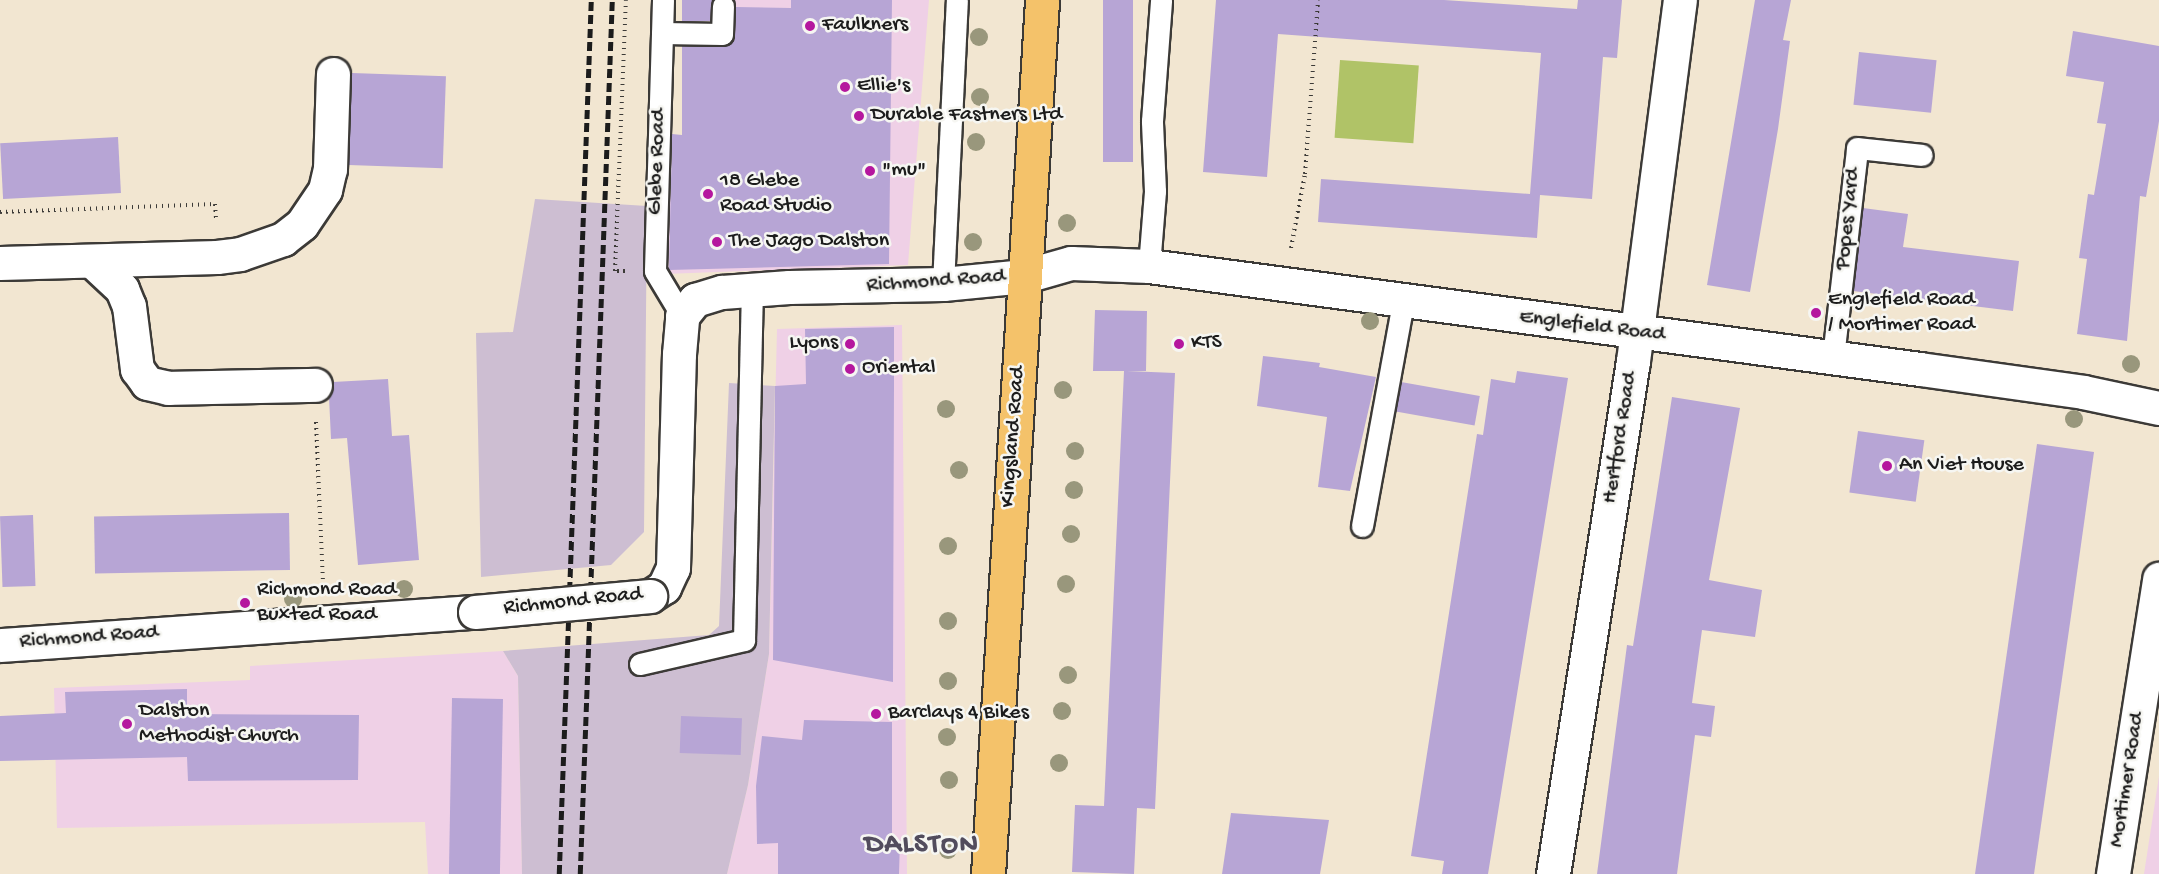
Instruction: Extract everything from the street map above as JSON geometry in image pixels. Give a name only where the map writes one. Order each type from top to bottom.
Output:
[{"type":"highway","name":"Kingsland Road","points":[[988,874],[1042,0]]},
{"type":"street","name":"Hertford Road","points":[[1553,874],[1636,333],[1680,0]]},
{"type":"street","points":[[0,263],[217,257],[240,254],[283,239],[315,209],[325,190],[330,169],[333,74]]},
{"type":"street","points":[[92,261],[123,289],[129,306],[137,369],[147,382],[168,388],[315,385]]},
{"type":"street","name":"Englefield Road","points":[[1025,276],[1071,263],[1149,267],[1403,303],[1833,357],[2083,392],[2159,408]]},
{"type":"street","name":"Richmond Road","points":[[0,645],[475,612],[650,596],[664,587],[673,568],[682,316],[695,300],[722,292],[943,284],[1025,276]]},
{"type":"street","name":"Mortimer Road","points":[[2113,874],[2159,579]]},
{"type":"lane","name":"Glebe Road","points":[[655,271],[663,0]]},
{"type":"lane","points":[[943,284],[957,0]]},
{"type":"lane","points":[[1149,267],[1155,191],[1152,132],[1161,0]]},
{"type":"lane","points":[[662,33],[722,34],[723,6]]},
{"type":"lane","name":"Popes Yard","points":[[1833,357],[1857,148],[1923,155]]},
{"type":"lane","points":[[655,271],[682,316]]},
{"type":"lane","points":[[640,664],[744,640],[752,290]]},
{"type":"lane","points":[[1362,526],[1403,303]]},
{"type":"path","points":[[626,0],[615,271],[655,271]]},
{"type":"path","points":[[1284,287],[1305,174],[1318,0]]},
{"type":"path","points":[[0,212],[215,204],[217,257]]},
{"type":"path","points":[[315,385],[324,621]]},
{"type":"shaded area","points":[[734,0],[929,0],[908,265],[665,274],[666,205],[733,42]]},
{"type":"shaded area","points":[[535,199],[647,206],[644,532],[611,565],[481,577],[476,333],[513,332]]},
{"type":"shaded area","points":[[902,325],[907,874],[727,874],[748,785],[769,654],[777,329]]},
{"type":"shaded area","points":[[729,383],[775,386],[769,654],[748,785],[727,874],[522,874],[518,676],[503,651],[709,635],[719,626]]},
{"type":"shaded area","points":[[503,651],[518,676],[522,874],[428,874],[425,822],[57,828],[54,688],[250,680],[250,666]]},
{"type":"shaded area","points":[[2159,776],[2159,874],[2144,874]]},
{"type":"green space","points":[[1340,60],[1419,66],[1413,143],[1335,138]]},
{"type":"building","points":[[682,0],[712,0],[712,21],[682,21]]},
{"type":"building","points":[[791,0],[892,0],[889,264],[669,270],[672,134],[682,135],[682,46],[728,45],[735,35],[736,7],[791,8]]},
{"type":"building","points":[[1103,0],[1133,0],[1133,162],[1103,162]]},
{"type":"building","points":[[1216,0],[1444,0],[1577,9],[1578,0],[1622,0],[1617,58],[1603,57],[1592,199],[1540,195],[1537,238],[1318,222],[1321,179],[1530,194],[1541,53],[1278,34],[1267,177],[1203,172]]},
{"type":"building","points":[[1755,0],[1791,0],[1783,40],[1790,41],[1778,129],[1750,292],[1707,285]]},
{"type":"building","points":[[2073,31],[2159,46],[2159,121],[2146,197],[2140,196],[2127,341],[2077,334],[2087,259],[2079,258],[2088,194],[2094,195],[2106,124],[2097,123],[2104,82],[2066,76]]},
{"type":"building","points":[[1859,52],[1937,60],[1931,113],[1853,105]]},
{"type":"building","points":[[352,73],[446,76],[443,168],[349,165]]},
{"type":"building","points":[[118,137],[121,193],[3,199],[0,143]]},
{"type":"building","points":[[1863,208],[1908,214],[1903,247],[2019,261],[2013,311],[1853,291]]},
{"type":"building","points":[[1095,310],[1147,311],[1146,371],[1127,371],[1175,373],[1155,809],[1137,808],[1134,874],[1072,872],[1075,805],[1104,806],[1124,371],[1093,371]]},
{"type":"building","points":[[894,327],[893,682],[773,660],[775,386],[806,384],[805,329]]},
{"type":"building","points":[[1263,356],[1320,363],[1319,367],[1376,377],[1350,491],[1318,487],[1327,417],[1257,406]]},
{"type":"building","points":[[1517,371],[1568,378],[1488,874],[1442,874],[1444,861],[1411,856],[1477,434],[1483,435],[1491,379],[1515,383]]},
{"type":"building","points":[[388,379],[392,436],[409,435],[419,560],[358,565],[347,438],[331,439],[329,397],[333,382]]},
{"type":"building","points":[[1401,382],[1480,396],[1475,425],[1396,412]]},
{"type":"building","points":[[1672,397],[1740,408],[1709,580],[1762,590],[1755,637],[1702,630],[1692,703],[1715,706],[1711,737],[1695,735],[1677,874],[1597,874],[1627,645],[1633,646]]},
{"type":"building","name":"An Viet House","points":[[1858,431],[1924,440],[1916,502],[1849,492]]},
{"type":"building","points":[[2037,444],[2094,452],[2034,874],[1975,874]]},
{"type":"building","points":[[289,513],[290,570],[95,573],[94,516]]},
{"type":"building","points":[[33,515],[35,586],[2,587],[0,516]]},
{"type":"building","points":[[187,689],[187,714],[359,715],[358,780],[188,781],[187,757],[0,761],[0,716],[66,713],[65,692]]},
{"type":"building","points":[[452,698],[503,699],[500,874],[449,874]]},
{"type":"building","points":[[681,716],[742,718],[741,755],[680,753]]},
{"type":"building","points":[[804,720],[892,722],[892,842],[900,841],[899,874],[778,874],[778,843],[757,844],[756,786],[762,736],[802,740]]},
{"type":"building","points":[[1231,813],[1329,820],[1320,874],[1222,874]]},
{"type":"railway","points":[[559,874],[591,0]]},
{"type":"railway","points":[[580,874],[612,0]]},
{"type":"place","name":"Faulkners","points":[[810,26]]},
{"type":"place","name":"Ellie's","points":[[845,87]]},
{"type":"place","name":"Durable Fastners Ltd","points":[[859,116]]},
{"type":"place","name":"\"mu\"","points":[[870,171]]},
{"type":"place","name":"18 Glebe Road Studio","points":[[708,194]]},
{"type":"place","name":"The Jago Dalston","points":[[717,242]]},
{"type":"place","name":"Englefield Road / Mortimer Road","points":[[1816,313]]},
{"type":"place","name":"Lyons","points":[[850,344]]},
{"type":"place","name":"KTS","points":[[1179,344]]},
{"type":"place","name":"Oriental","points":[[850,369]]},
{"type":"place","name":"An Viet House","points":[[1887,466]]},
{"type":"place","name":"Richmond Road Buxted Road","points":[[245,603]]},
{"type":"place","name":"Barclays 4 Bikes","points":[[876,714]]},
{"type":"place","name":"Dalston Methodist Church","points":[[127,724]]},
{"type":"district","name":"DALSTON","points":[[922,846]]}]
